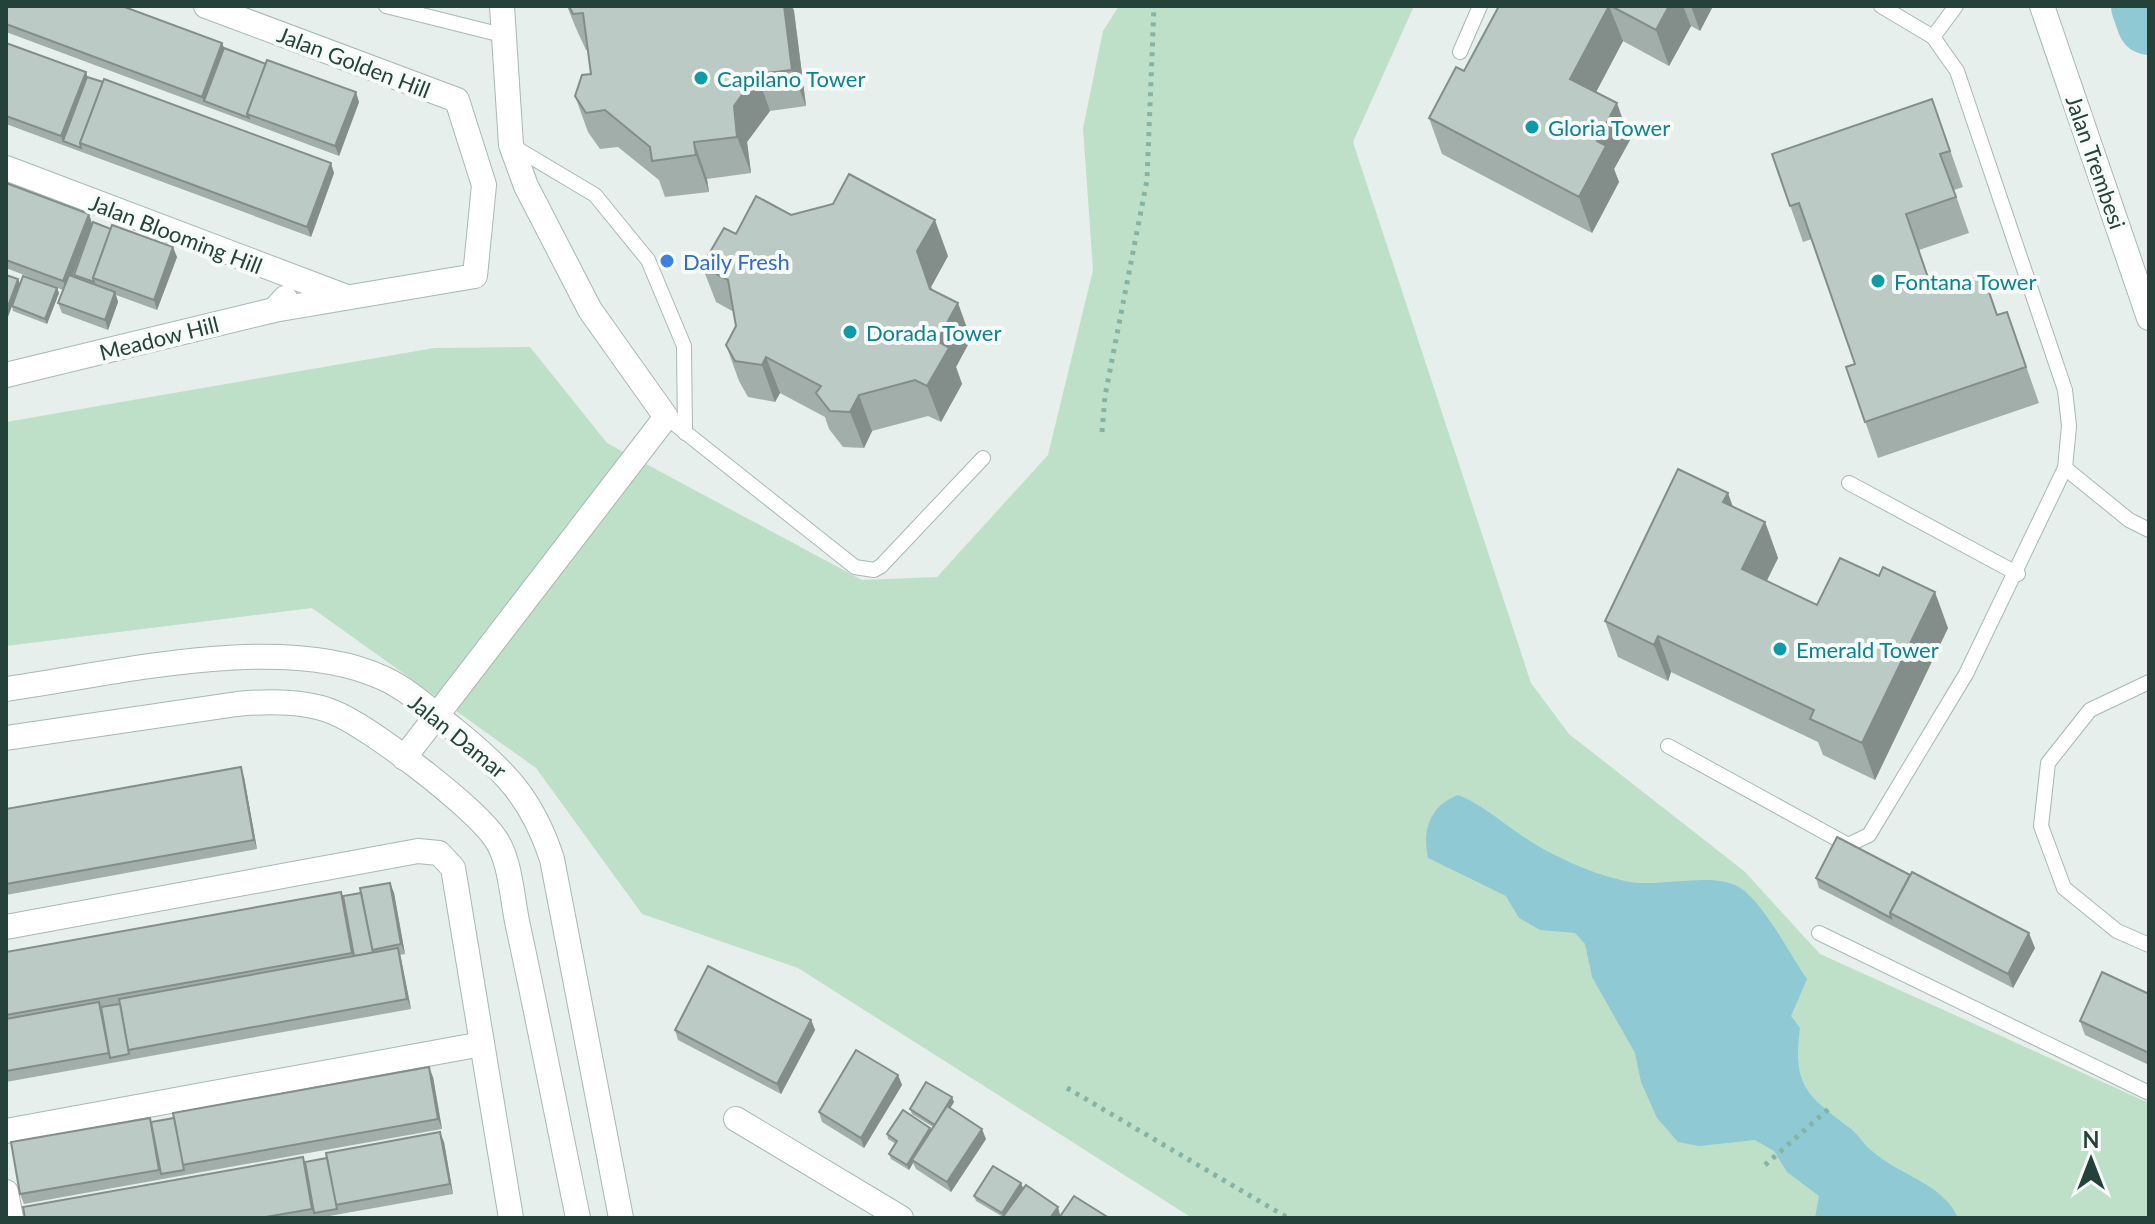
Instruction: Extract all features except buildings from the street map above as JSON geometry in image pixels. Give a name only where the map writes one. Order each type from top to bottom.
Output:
[{"type":"street","name":"Jalan Golden Hill","points":[[206,6],[457,100]]},
{"type":"street","points":[[404,758],[666,417],[590,310],[526,186],[511,145],[502,6]]},
{"type":"street","name":"Jalan Trembesi","points":[[2042,6],[2149,318]]},
{"type":"street","name":"Meadow Hill","points":[[6,375],[274,310],[475,276],[484,185],[457,100]]},
{"type":"street","name":"Jalan Blooming Hill","points":[[6,168],[289,278],[348,297]]},
{"type":"street","points":[[274,310],[292,289],[289,278]]},
{"type":"street","name":"Jalan Damar","points":[[6,689],[267,654],[346,665],[383,678],[437,716],[509,776],[530,803],[552,859],[621,1218]]},
{"type":"street","points":[[6,738],[266,701],[332,711],[385,742],[497,839],[578,1218]]},
{"type":"street","points":[[6,927],[418,851],[439,853],[453,868],[511,1218]]},
{"type":"street","points":[[6,1131],[482,1044]]},
{"type":"street","points":[[736,1119],[901,1218]]},
{"type":"street","points":[[6,1192],[11,1218]]},
{"type":"lane","points":[[386,6],[502,35]]},
{"type":"lane","points":[[1460,52],[1480,6]]},
{"type":"lane","points":[[1668,746],[1848,845],[1869,835],[1966,674],[2018,574],[2065,468],[2069,426],[2065,390],[1957,71],[1933,37],[1881,6]]},
{"type":"lane","points":[[1933,37],[1956,6]]},
{"type":"lane","points":[[511,145],[595,195],[648,260],[684,346],[685,433]]},
{"type":"lane","points":[[666,417],[855,567],[864,570],[881,566],[983,458]]},
{"type":"lane","points":[[2065,468],[2129,520],[2149,530]]},
{"type":"lane","points":[[1849,483],[2018,574]]},
{"type":"lane","points":[[2149,682],[2090,710],[2048,763],[2041,826],[2064,888],[2117,931],[2149,945]]},
{"type":"lane","points":[[1819,933],[2149,1093]]},
{"type":"path","points":[[1102,432],[1105,396],[1147,180],[1154,6]]},
{"type":"path","points":[[1067,1088],[1288,1218]]},
{"type":"path","points":[[1765,1165],[1832,1106]]},
{"type":"green space","points":[[1119,6],[1414,6],[1353,142],[1531,683],[1569,734],[1744,871],[1820,954],[2149,1103],[2149,1218],[1192,1218],[798,968],[642,914],[536,768],[312,608],[6,646],[6,422],[434,348],[530,347],[607,443],[862,580],[937,577],[1048,455],[1093,270],[1083,128],[1103,31]]},
{"type":"water","points":[[1458,795],[1539,847],[1593,872],[1635,883],[1711,880],[1737,886],[1746,893],[1766,915],[1807,979],[1791,1016],[1800,1028],[1799,1064],[1806,1088],[1872,1151],[1942,1196],[1958,1218],[1815,1218],[1819,1196],[1787,1172],[1774,1151],[1755,1140],[1699,1146],[1678,1142],[1657,1118],[1641,1082],[1635,1053],[1592,977],[1585,944],[1575,933],[1540,930],[1519,918],[1506,896],[1428,858],[1426,837],[1430,820],[1441,805]]},
{"type":"waterway","points":[[2143,6],[2149,23]]},
{"type":"place","name":"Capilano Tower","points":[[701,78]]},
{"type":"place","name":"Gloria Tower","points":[[1532,127]]},
{"type":"place","name":"Daily Fresh","points":[[667,261]]},
{"type":"place","name":"Fontana Tower","points":[[1878,281]]},
{"type":"place","name":"Dorada Tower","points":[[850,332]]},
{"type":"place","name":"Emerald Tower","points":[[1780,649]]}]
